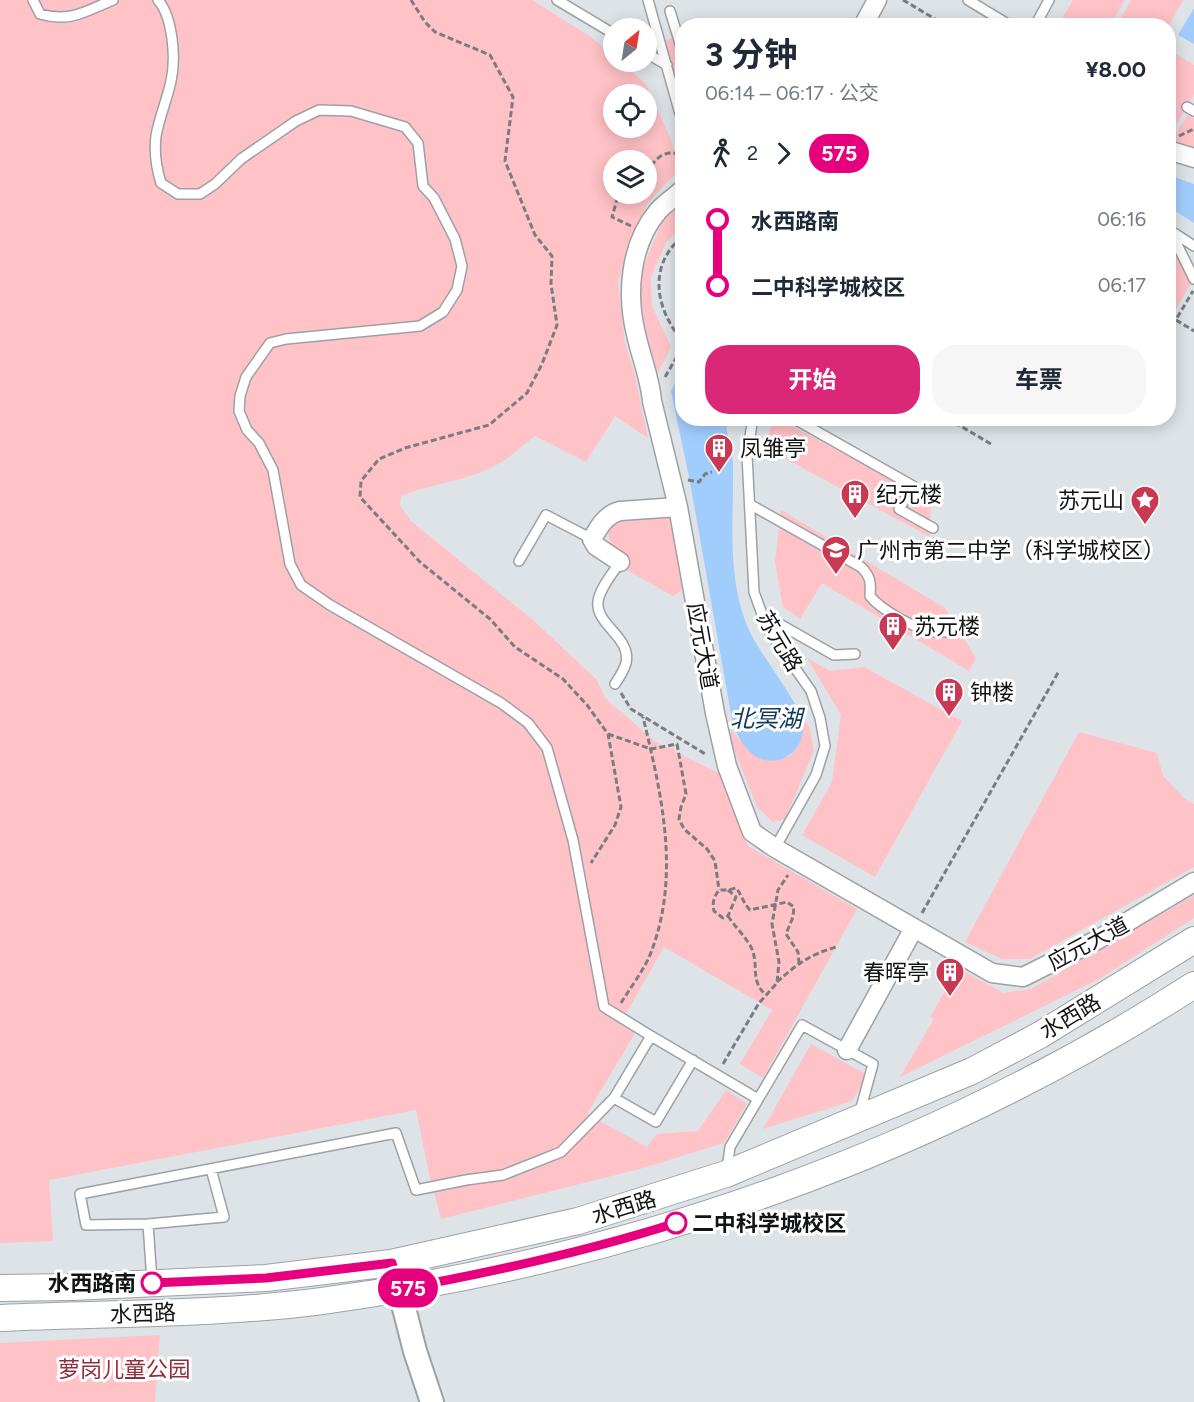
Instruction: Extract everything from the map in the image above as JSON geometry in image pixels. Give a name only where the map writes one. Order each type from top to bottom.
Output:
[{"type":"main road","name":"水西路","points":[[0,1288],[266,1278],[392,1263],[578,1221],[726,1174],[972,1071],[1030,1040],[1194,940]]},
{"type":"main road","name":"水西路","points":[[0,1318],[212,1310],[319,1301],[400,1289],[588,1250],[804,1181],[877,1152],[989,1100],[1093,1045],[1194,985]]},
{"type":"street","points":[[867,18],[877,0]]},
{"type":"street","points":[[1176,152],[1194,158]]},
{"type":"street","name":"应元大道","points":[[675,196],[657,212],[641,239],[630,279],[631,307],[678,507],[715,713],[727,766],[752,832],[797,861],[992,973],[1023,977],[1097,939],[1194,882]]},
{"type":"street","points":[[620,562],[596,546],[592,539],[605,519],[612,513],[678,507]]},
{"type":"street","points":[[847,1050],[914,928]]},
{"type":"street","points":[[392,1263],[415,1351],[432,1402]]},
{"type":"lane","points":[[33,0],[40,14],[53,18],[68,18],[113,0]]},
{"type":"lane","points":[[158,0],[164,7],[170,26],[172,52],[171,78],[156,136],[156,165],[161,183],[178,194],[200,194],[259,146],[296,120],[319,110],[351,111],[405,127],[418,143],[423,186],[434,198],[451,231],[462,266],[457,290],[443,312],[420,326],[286,339],[270,343],[246,377],[240,396],[239,411],[247,430],[259,443],[273,470],[290,564],[301,585],[501,702],[528,723],[547,748],[573,840],[604,1007],[758,1099]]},
{"type":"lane","points":[[557,0],[603,27]]},
{"type":"lane","points":[[648,0],[675,95]]},
{"type":"lane","points":[[968,0],[998,18]]},
{"type":"lane","points":[[1039,18],[1049,0]]},
{"type":"lane","points":[[670,11],[675,27]]},
{"type":"lane","points":[[657,59],[667,65]]},
{"type":"lane","points":[[1176,234],[1194,246]]},
{"type":"lane","points":[[1176,244],[1194,279]]},
{"type":"lane","name":"苏元路","points":[[752,426],[747,455],[754,592],[767,628],[811,691],[820,718],[825,746],[816,775],[775,848]]},
{"type":"lane","points":[[807,426],[913,486],[899,509],[933,528]]},
{"type":"lane","points":[[750,505],[861,567],[872,582],[870,596],[886,609],[926,630],[948,632],[965,629]]},
{"type":"lane","points":[[519,561],[546,515],[592,539]]},
{"type":"lane","points":[[615,684],[626,664],[626,653],[624,645],[600,614],[597,605],[620,562]]},
{"type":"lane","points":[[762,614],[834,655],[855,654]]},
{"type":"lane","points":[[726,1174],[730,1147],[802,1024],[873,1064],[857,1120]]},
{"type":"lane","points":[[211,1168],[224,1217],[148,1224],[86,1225],[80,1194],[211,1168],[396,1133],[416,1191],[503,1175],[561,1152],[614,1098],[651,1036]]},
{"type":"lane","points":[[614,1098],[656,1122],[693,1060]]},
{"type":"lane","points":[[148,1224],[152,1283]]},
{"type":"path","points":[[411,0],[424,22],[435,32],[490,55],[513,97],[505,161],[535,235],[552,256],[551,284],[557,325],[542,364],[527,393],[489,425],[405,448],[379,459],[361,481],[360,497],[420,562],[490,619],[515,646],[563,679],[587,705],[608,735],[621,807],[615,825],[581,880]]},
{"type":"path","points":[[903,0],[933,18]]},
{"type":"path","points":[[657,158],[663,153],[675,152]]},
{"type":"path","points":[[616,204],[612,217],[632,227],[641,239]]},
{"type":"path","points":[[675,246],[662,268],[659,283],[664,315],[675,332]]},
{"type":"path","points":[[1194,290],[1176,320],[1194,331]]},
{"type":"path","points":[[652,401],[675,360]]},
{"type":"path","points":[[961,426],[991,444]]},
{"type":"path","points":[[685,479],[699,482],[705,474],[712,472]]},
{"type":"path","points":[[914,928],[1059,670]]},
{"type":"path","points":[[615,684],[631,709],[727,766]]},
{"type":"path","points":[[615,1014],[653,949],[664,895],[666,846],[662,795],[643,717]]},
{"type":"path","points":[[608,735],[651,748],[677,744],[687,794],[679,819],[684,829],[707,849],[715,861],[719,890],[714,896],[714,910],[723,918],[728,916]]},
{"type":"path","points":[[777,983],[778,962],[772,924],[778,890],[797,861]]},
{"type":"path","points":[[719,890],[736,888],[741,894],[743,903],[750,910],[788,902],[794,906],[793,917],[786,933],[798,952],[799,963]]},
{"type":"path","points":[[728,890],[736,897],[728,916]]},
{"type":"path","points":[[728,916],[751,948],[755,959],[755,979],[758,988],[766,995]]},
{"type":"path","points":[[716,1074],[766,995],[777,983],[814,953],[836,947]]},
{"type":"green space","points":[[0,0],[532,0],[591,37],[603,47],[603,72],[632,72],[645,83],[603,84],[603,138],[657,138],[657,109],[675,154],[675,174],[657,193],[657,150],[603,150],[603,204],[647,204],[618,282],[625,343],[634,372],[648,438],[615,416],[586,462],[535,436],[508,458],[487,470],[401,496],[400,506],[411,521],[533,620],[596,679],[606,699],[657,743],[674,748],[675,752],[723,775],[748,846],[857,909],[763,1078],[740,1064],[772,1010],[664,947],[620,1024],[635,1033],[587,1114],[647,1147],[657,1134],[698,1131],[726,1090],[747,1104],[724,1143],[643,1168],[441,1219],[416,1110],[49,1180],[53,1241],[0,1243]]},
{"type":"green space","points":[[1073,0],[1125,0],[1114,18],[1063,18]]},
{"type":"green space","points":[[1131,0],[1183,0],[1173,18],[1121,18]]},
{"type":"green space","points":[[674,37],[675,75],[665,41]]},
{"type":"green space","points":[[1176,54],[1194,65],[1194,95],[1177,124]]},
{"type":"green space","points":[[1188,115],[1194,118],[1194,150],[1176,146],[1177,132]]},
{"type":"green space","points":[[675,208],[675,234],[667,241],[651,277],[652,306],[671,347],[654,381],[636,316],[643,268],[662,222]]},
{"type":"green space","points":[[1176,255],[1191,283],[1176,309]]},
{"type":"green space","points":[[772,426],[791,426],[931,499],[930,537],[764,447]]},
{"type":"green space","points":[[781,510],[945,608],[976,658],[969,671],[822,583],[800,619],[783,607],[775,562]]},
{"type":"green space","points":[[671,515],[686,587],[673,596],[625,569],[629,559],[611,546],[607,527],[615,519]]},
{"type":"green space","points":[[807,658],[830,671],[864,667],[962,721],[875,877],[802,835],[832,782],[841,715]]},
{"type":"green space","points":[[796,705],[810,729],[814,751],[785,819],[773,822],[757,807],[733,747],[730,729],[750,751],[763,759],[780,759],[792,755],[803,724]]},
{"type":"green space","points":[[1079,732],[1157,753],[1163,776],[1185,799],[1194,804],[1194,867],[1030,959],[1002,959],[965,942]]},
{"type":"green space","points":[[1194,895],[1194,918],[1099,979],[900,1077],[934,1019],[930,1017],[958,968],[1003,993],[1031,989]]},
{"type":"green space","points":[[811,1044],[867,1075],[852,1101],[763,1129]]},
{"type":"green space","name":"萝岗儿童公园","points":[[160,1335],[155,1402],[0,1402],[0,1343]]},
{"type":"water","points":[[1194,8],[1194,44],[1178,35]]},
{"type":"water","points":[[1176,178],[1194,184],[1194,223],[1176,211]]},
{"type":"water","name":"北冥湖","points":[[675,383],[675,410],[671,391]]},
{"type":"water","name":"北冥湖","points":[[678,426],[727,426],[733,463],[734,569],[742,610],[754,640],[796,705],[803,725],[799,745],[785,758],[767,761],[758,758],[741,741],[732,720]]},
{"type":"bus line","name":"575","points":[[152,1283],[266,1278],[392,1263],[400,1289],[588,1250],[676,1223]]},
{"type":"place","name":"凤雏亭","points":[[719,474]]},
{"type":"place","name":"纪元楼","points":[[855,520]]},
{"type":"place","name":"苏元山","points":[[1145,526]]},
{"type":"place","name":"广州市第二中学（科学城校区）","points":[[836,576]]},
{"type":"place","name":"苏元楼","points":[[893,652]]},
{"type":"place","name":"钟楼","points":[[949,718]]},
{"type":"place","name":"春晖亭","points":[[950,998]]},
{"type":"place","name":"二中科学城校区","points":[[676,1223]]},
{"type":"place","name":"水西路南","points":[[152,1283]]}]
